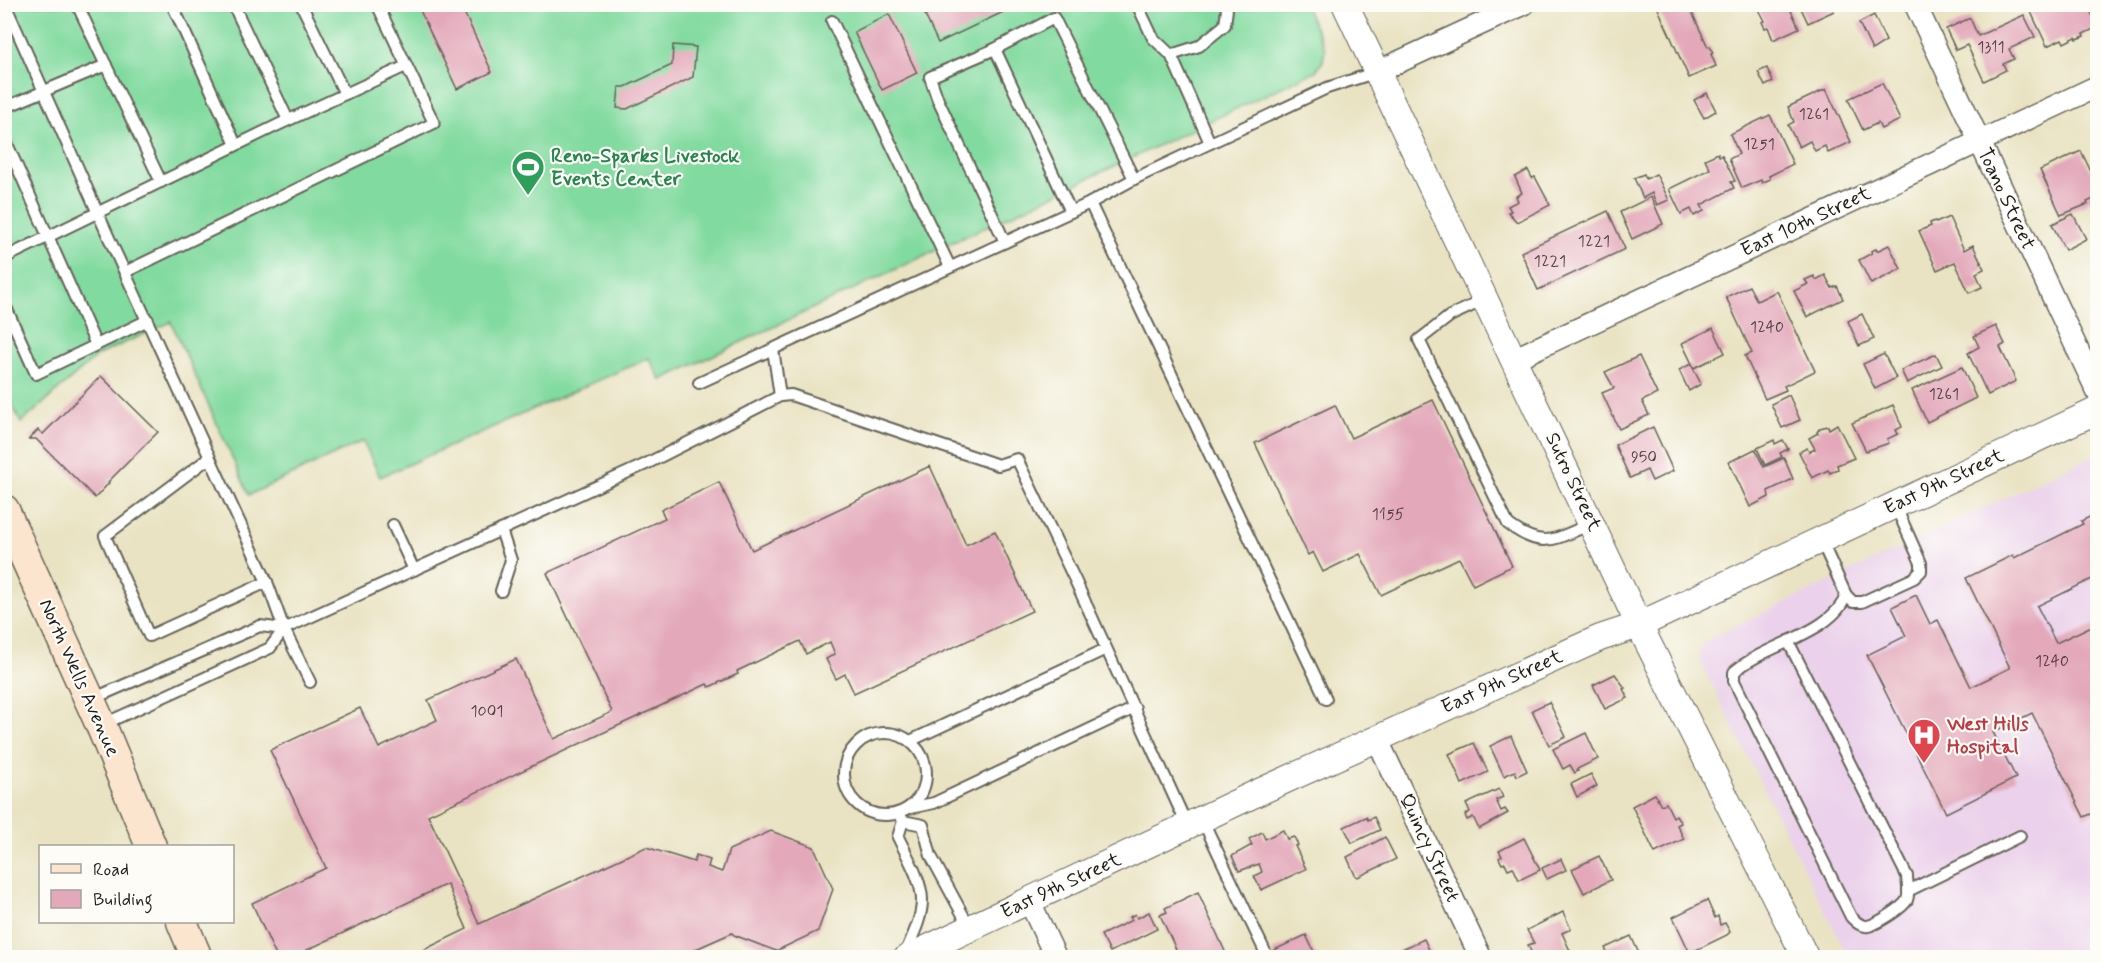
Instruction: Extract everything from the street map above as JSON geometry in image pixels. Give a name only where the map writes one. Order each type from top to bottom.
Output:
[{"type":"main road","name":"North Wells Avenue","points":[[4,510],[95,713],[151,845]]},
{"type":"main road","points":[[183,923],[197,957]]},
{"type":"street","name":"Sutro Street","points":[[1345,4],[1640,625],[1806,957]]},
{"type":"street","points":[[1377,72],[1524,4]]},
{"type":"street","name":"Toano Street","points":[[1915,4],[2097,393]]},
{"type":"street","name":"East 10th Street","points":[[1514,359],[2097,86]]},
{"type":"street","name":"East 9th Street","points":[[906,957],[1195,822],[1600,638],[1640,625],[2097,410]]},
{"type":"street","name":"Quincy Street","points":[[1377,739],[1481,957]]},
{"type":"street","points":[[1029,900],[1056,957]]},
{"type":"lane","points":[[5,4],[267,582],[284,629],[309,682]]},
{"type":"lane","points":[[77,4],[161,182]]},
{"type":"lane","points":[[172,4],[236,145]]},
{"type":"lane","points":[[233,4],[288,120]]},
{"type":"lane","points":[[301,4],[345,94]]},
{"type":"lane","points":[[125,272],[434,123],[377,4]]},
{"type":"lane","points":[[1137,4],[1153,38],[1170,55],[1210,143]]},
{"type":"lane","points":[[1170,55],[1199,46],[1225,25],[1227,9],[1225,4]]},
{"type":"lane","points":[[1005,242],[938,100],[930,77],[995,49],[1054,18],[1134,179]]},
{"type":"lane","points":[[832,21],[951,267]]},
{"type":"lane","points":[[995,49],[1071,212]]},
{"type":"lane","points":[[4,108],[106,65]]},
{"type":"lane","points":[[4,258],[288,120],[406,66]]},
{"type":"lane","points":[[699,383],[1071,212],[1134,179],[1327,88],[1377,72]]},
{"type":"lane","points":[[4,137],[96,345]]},
{"type":"lane","points":[[1090,203],[1326,699]]},
{"type":"lane","points":[[1486,299],[1450,316],[1419,340],[1508,524],[1523,535],[1548,542],[1592,524]]},
{"type":"lane","points":[[4,303],[36,374],[148,320]]},
{"type":"lane","points":[[773,349],[780,396]]},
{"type":"lane","points":[[95,713],[270,648],[284,629],[646,464],[780,396],[791,395],[998,465],[1017,459],[1135,708],[1268,957]]},
{"type":"lane","points":[[209,458],[105,536],[149,636],[267,582]]},
{"type":"lane","points":[[1821,540],[1846,595],[1853,602],[1862,602],[1914,578],[1921,571],[1921,563],[1894,505]]},
{"type":"lane","points":[[393,525],[414,570]]},
{"type":"lane","points":[[501,530],[512,560],[501,591]]},
{"type":"lane","points":[[1788,640],[1907,876],[1906,900],[1897,911],[1867,926],[1858,924],[1851,918],[1734,681],[1734,672],[1741,666],[1788,640],[1830,618],[1842,606],[1846,595]]},
{"type":"lane","points":[[95,713],[260,626],[284,629]]},
{"type":"lane","points":[[910,741],[1106,648]]},
{"type":"lane","points":[[906,957],[919,920],[922,898],[898,837],[904,814],[919,799],[925,788],[927,774],[925,762],[920,750],[897,734],[883,732],[857,743],[848,755],[844,768],[844,782],[850,796],[859,806],[871,813],[885,816],[904,814],[934,804],[1135,708]]},
{"type":"lane","points":[[904,814],[923,825],[931,856],[970,928]]},
{"type":"lane","points":[[1908,891],[2020,836]]},
{"type":"shaded area","name":"West Hills Hospital","points":[[2097,454],[2097,957],[1848,957],[1701,663],[1699,650],[1707,640]]},
{"type":"green space","name":"Reno-Sparks Livestock Events Center","points":[[1304,4],[1325,49],[1323,61],[1316,71],[661,380],[649,358],[380,477],[363,441],[249,495],[171,322],[98,355],[21,423],[4,387],[4,5]]},
{"type":"building","points":[[417,4],[460,4],[492,72],[457,89]]},
{"type":"building","points":[[948,4],[1020,4],[938,43],[925,15]]},
{"type":"building","points":[[1656,4],[1688,4],[1708,47],[1710,46],[1716,66],[1689,78]]},
{"type":"building","points":[[1756,4],[1788,4],[1799,28],[1773,40],[1768,27],[1765,28],[1762,22],[1765,21]]},
{"type":"building","points":[[1799,4],[1831,4],[1834,11],[1808,23]]},
{"type":"building","points":[[2030,4],[2087,4],[2098,27],[2077,39],[2076,37],[2064,43],[2062,39],[2047,46],[2030,10],[2032,9]]},
{"type":"building","points":[[889,14],[917,73],[882,90],[854,32]]},
{"type":"building","points":[[1874,15],[1886,41],[1872,50],[1859,23]]},
{"type":"building","points":[[2024,15],[2035,37],[2009,49],[2014,59],[2003,64],[2006,70],[1984,81],[1967,45],[1956,50],[1946,29],[1970,18],[1978,36]]},
{"type":"building","points":[[673,45],[696,47],[693,77],[627,109],[617,108],[619,87],[625,87],[672,65]]},
{"type":"building","points":[[1767,68],[1773,82],[1765,86],[1758,72]]},
{"type":"building","points":[[1882,83],[1900,120],[1881,129],[1878,123],[1863,130],[1848,99]]},
{"type":"building","points":[[1826,89],[1851,142],[1828,153],[1825,146],[1815,151],[1810,141],[1799,147],[1788,125],[1794,122],[1788,107]]},
{"type":"building","points":[[1707,93],[1716,111],[1704,118],[1694,100]]},
{"type":"building","points":[[1770,115],[1793,164],[1769,176],[1770,179],[1762,183],[1761,180],[1742,188],[1729,159],[1739,154],[1730,134]]},
{"type":"building","points":[[2081,151],[2098,186],[2098,197],[2087,202],[2088,204],[2061,215],[2040,170]]},
{"type":"building","points":[[1718,153],[1719,156],[1722,155],[1735,181],[1731,182],[1734,188],[1701,205],[1704,211],[1694,216],[1691,209],[1681,214],[1669,189],[1710,169],[1705,159]]},
{"type":"building","points":[[1528,170],[1532,178],[1535,177],[1550,205],[1517,222],[1508,212],[1511,211],[1508,206],[1518,201],[1516,196],[1522,193],[1515,177]]},
{"type":"building","points":[[1644,174],[1646,179],[1656,174],[1669,200],[1657,205],[1652,193],[1643,198],[1634,178]]},
{"type":"building","points":[[1651,197],[1663,224],[1632,239],[1620,212]]},
{"type":"building","points":[[1608,211],[1625,249],[1538,290],[1521,252]]},
{"type":"building","points":[[2073,214],[2086,239],[2065,250],[2052,224]]},
{"type":"building","points":[[1949,217],[1964,250],[1973,245],[1984,269],[1976,273],[1982,287],[1969,293],[1955,262],[1937,270],[1919,231],[1931,226],[1930,223],[1935,221],[1936,223]]},
{"type":"building","points":[[1889,245],[1901,269],[1871,284],[1859,260],[1872,253],[1871,251],[1876,249],[1877,251]]},
{"type":"building","points":[[1825,275],[1832,288],[1837,286],[1843,299],[1807,317],[1794,291],[1808,284],[1805,280],[1814,276],[1816,280]]},
{"type":"building","points":[[1749,286],[1757,301],[1777,291],[1815,371],[1784,386],[1786,390],[1765,399],[1745,356],[1752,353],[1726,297]]},
{"type":"building","points":[[1862,314],[1874,339],[1859,346],[1848,321]]},
{"type":"building","points":[[1996,326],[2005,344],[2000,347],[2016,381],[1988,395],[1968,353],[1979,347],[1974,336]]},
{"type":"building","points":[[1713,328],[1725,353],[1694,368],[1682,343]]},
{"type":"building","points":[[1884,354],[1896,378],[1875,389],[1863,364]]},
{"type":"building","points":[[1936,354],[1942,366],[1907,383],[1901,370]]},
{"type":"building","points":[[1639,356],[1657,394],[1642,401],[1649,415],[1619,429],[1602,393],[1614,388],[1605,372]]},
{"type":"building","points":[[1691,364],[1701,384],[1689,391],[1679,370]]},
{"type":"building","points":[[1962,367],[1976,398],[1927,422],[1912,390]]},
{"type":"building","points":[[101,376],[158,432],[95,498],[36,439],[29,439],[38,430],[43,434]]},
{"type":"building","points":[[1789,395],[1800,420],[1782,428],[1771,404]]},
{"type":"building","points":[[1433,400],[1512,566],[1473,585],[1459,558],[1381,595],[1360,554],[1323,572],[1313,552],[1308,555],[1255,443],[1335,405],[1351,438]]},
{"type":"building","points":[[1893,405],[1902,427],[1896,430],[1898,434],[1887,439],[1889,443],[1866,451],[1852,423]]},
{"type":"building","points":[[1837,424],[1854,458],[1837,465],[1838,469],[1830,473],[1828,470],[1812,478],[1799,452],[1807,448],[1809,452],[1815,449],[1809,438],[1818,433],[1820,428],[1828,426],[1829,429]]},
{"type":"building","points":[[1653,427],[1673,471],[1652,481],[1647,470],[1630,478],[1615,445]]},
{"type":"building","points":[[1774,440],[1775,444],[1783,440],[1788,449],[1780,453],[1782,457],[1765,465],[1757,448]]},
{"type":"building","points":[[1755,449],[1764,467],[1784,458],[1793,479],[1768,491],[1769,497],[1750,507],[1729,462]]},
{"type":"building","points":[[930,466],[966,545],[995,531],[1032,611],[854,693],[845,674],[836,679],[826,659],[835,654],[830,642],[806,654],[800,641],[737,671],[738,674],[709,687],[707,684],[428,815],[479,924],[646,847],[694,862],[696,855],[710,860],[708,867],[722,872],[729,850],[771,831],[814,847],[833,889],[818,931],[776,951],[732,933],[696,949],[700,958],[407,958],[467,929],[447,884],[290,958],[277,958],[252,903],[326,868],[270,750],[360,708],[379,748],[437,720],[428,700],[516,659],[554,739],[612,712],[547,573],[665,518],[661,510],[719,482],[752,550]]},
{"type":"building","points":[[2098,513],[2098,576],[2037,606],[2056,643],[2098,623],[2098,683],[2093,685],[2098,699],[2093,701],[2098,709],[2098,811],[2084,817],[2032,713],[1993,732],[2016,778],[1946,813],[1867,655],[1906,636],[1892,607],[1916,595],[1930,624],[1938,620],[1971,687],[2010,668],[1966,578],[2013,555],[2014,558],[2083,524],[2081,521]]},
{"type":"building","points":[[1615,674],[1625,688],[1623,689],[1628,698],[1605,709],[1593,685]]},
{"type":"building","points":[[1549,702],[1566,737],[1549,745],[1532,710]]},
{"type":"building","points":[[1586,733],[1598,759],[1577,769],[1575,773],[1570,765],[1563,769],[1553,749]]},
{"type":"building","points":[[1511,736],[1527,771],[1517,776],[1515,771],[1504,776],[1490,746]]},
{"type":"building","points":[[1474,743],[1488,772],[1462,784],[1449,754]]},
{"type":"building","points":[[1591,774],[1597,786],[1577,797],[1571,784]]},
{"type":"building","points":[[1499,789],[1503,797],[1496,800],[1501,811],[1505,809],[1508,813],[1479,829],[1473,817],[1467,820],[1465,815],[1470,812],[1466,804]]},
{"type":"building","points":[[1655,794],[1661,805],[1666,803],[1673,817],[1676,815],[1681,823],[1677,825],[1684,839],[1655,853],[1632,806]]},
{"type":"building","points":[[1366,817],[1368,820],[1374,817],[1380,830],[1352,843],[1344,827]]},
{"type":"building","points":[[1283,830],[1287,839],[1294,837],[1298,845],[1295,846],[1306,869],[1261,890],[1254,876],[1262,872],[1259,864],[1239,871],[1232,856],[1252,845],[1249,839],[1262,832],[1265,839]]},
{"type":"building","points":[[1385,837],[1396,859],[1358,877],[1355,875],[1347,857]]},
{"type":"building","points":[[1524,838],[1540,870],[1519,880],[1513,867],[1508,869],[1505,863],[1502,864],[1499,851]]},
{"type":"building","points":[[1599,856],[1611,880],[1584,893],[1572,869]]},
{"type":"building","points":[[1561,859],[1566,870],[1547,879],[1542,868]]},
{"type":"building","points":[[1198,892],[1228,958],[1180,958],[1160,915],[1167,912],[1165,908]]},
{"type":"building","points":[[1707,900],[1715,918],[1718,916],[1720,925],[1725,923],[1730,932],[1690,953],[1673,917]]},
{"type":"building","points":[[1149,912],[1157,929],[1110,952],[1101,935],[1132,920],[1130,917],[1135,914],[1137,918]]},
{"type":"building","points":[[1563,912],[1571,929],[1562,933],[1571,953],[1562,958],[1540,958],[1538,953],[1533,956],[1528,945],[1534,943],[1527,930]]},
{"type":"building","points":[[1306,935],[1317,958],[1275,958],[1272,951]]},
{"type":"building","points":[[1631,936],[1641,958],[1610,958],[1605,948]]},
{"type":"building","points":[[1424,939],[1433,958],[1403,958],[1400,950]]},
{"type":"place","name":"Reno-Sparks Livestock Events Center","points":[[528,196]]},
{"type":"place","name":"West Hills Hospital","points":[[1924,764]]}]
